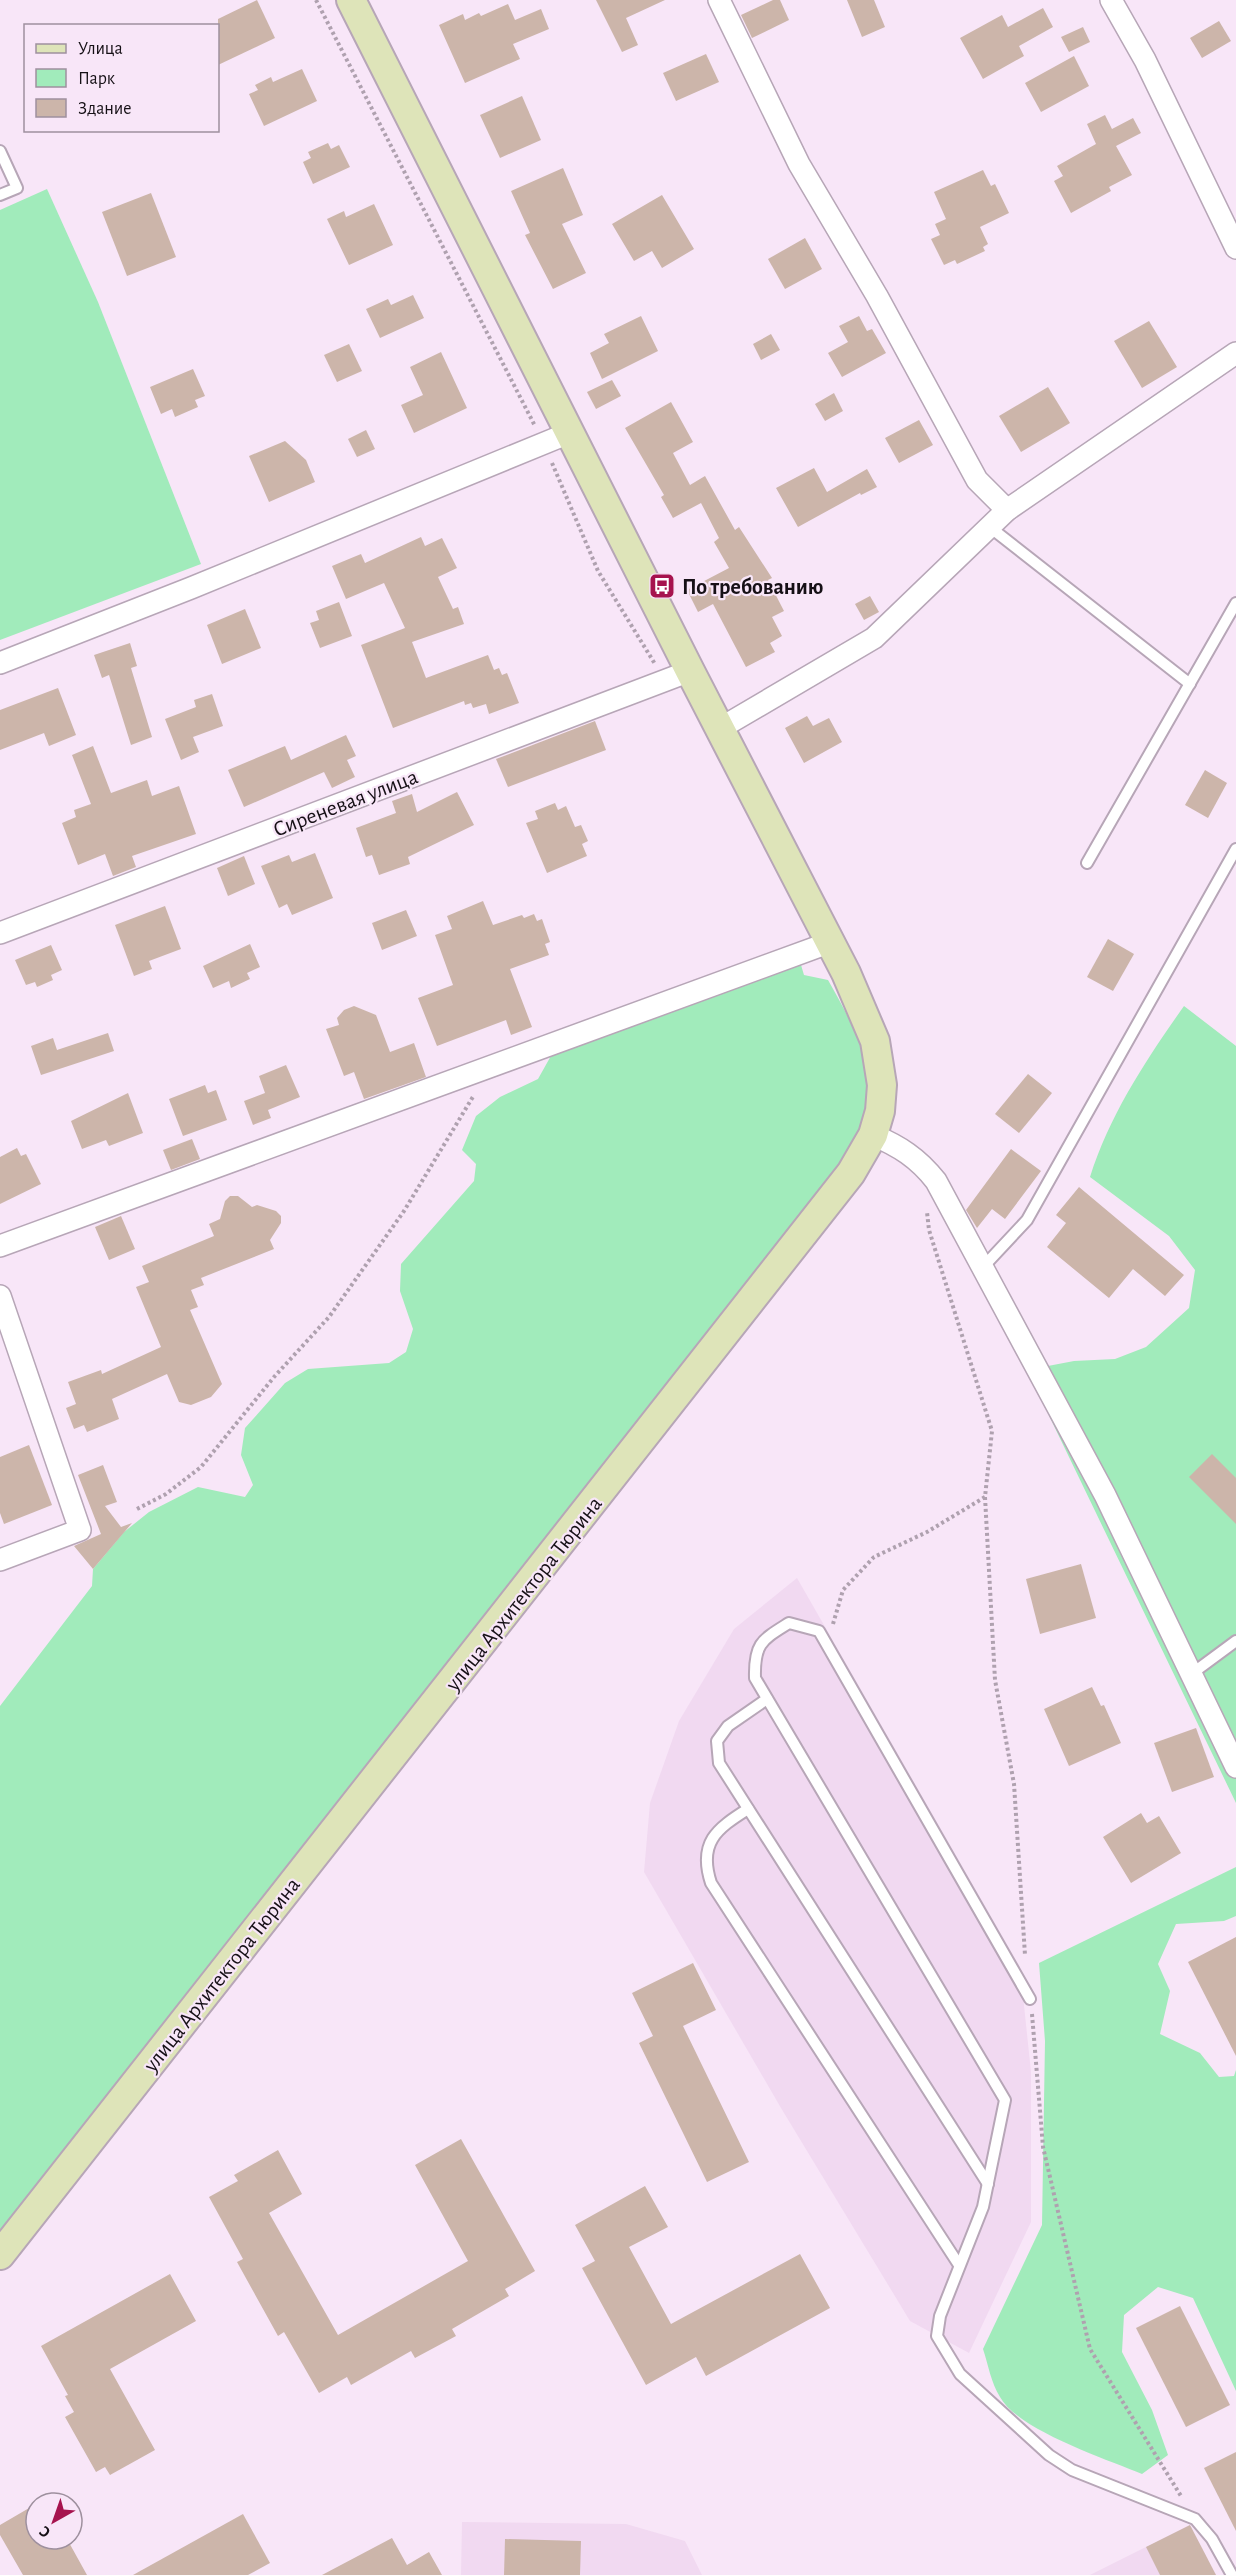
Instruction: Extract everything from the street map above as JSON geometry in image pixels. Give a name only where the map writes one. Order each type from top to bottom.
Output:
[{"type":"street","name":"улица Архитектора Тюрина","points":[[0,2255],[851,1173],[873,1135],[880,1102],[880,1064],[875,1041],[831,942],[719,729],[677,676],[556,438],[351,0]]},
{"type":"street","points":[[719,0],[799,164],[877,296],[977,480],[1007,510]]},
{"type":"street","points":[[1111,0],[1145,60],[1236,248]]},
{"type":"street","points":[[719,729],[874,638],[991,528],[1007,510],[1236,353]]},
{"type":"street","points":[[0,663],[191,588],[556,438]]},
{"type":"street","name":"Сиреневая улица","points":[[0,933],[677,676]]},
{"type":"street","points":[[0,1246],[831,942]]},
{"type":"street","points":[[873,1135],[897,1145],[922,1163],[936,1181],[984,1266],[1105,1495],[1236,1767]]},
{"type":"street","points":[[0,1296],[80,1530],[0,1560]]},
{"type":"lane","points":[[0,151],[16,188],[0,195]]},
{"type":"lane","points":[[991,528],[1190,684]]},
{"type":"lane","points":[[1087,863],[1236,603]]},
{"type":"lane","points":[[984,1266],[1027,1220],[1236,849]]},
{"type":"lane","points":[[1030,1999],[819,1631],[789,1623],[762,1640],[754,1656],[755,1678],[1005,2100],[983,2207],[940,2316],[937,2336],[960,2374],[1049,2455],[1072,2470],[1195,2519],[1212,2539],[1232,2575]]},
{"type":"lane","points":[[1190,1675],[1236,1641]]},
{"type":"lane","points":[[767,1699],[728,1726],[717,1741],[719,1763],[988,2184]]},
{"type":"lane","points":[[748,1809],[721,1826],[709,1844],[705,1866],[711,1883],[959,2265]]},
{"type":"path","points":[[316,0],[556,438],[598,571],[677,676]]},
{"type":"path","points":[[137,1509],[166,1494],[201,1467],[273,1377],[329,1317],[404,1211],[491,1066]]},
{"type":"path","points":[[927,1208],[929,1230],[992,1431],[985,1497],[995,1680],[1014,1784],[1025,1957]]},
{"type":"path","points":[[819,1631],[834,1623],[843,1590],[874,1557],[927,1532],[985,1497]]},
{"type":"path","points":[[1030,1999],[1043,2147],[1090,2349],[1195,2519]]},
{"type":"shaded area","points":[[797,1578],[1020,1967],[1031,2072],[1031,2222],[969,2353],[910,2321],[781,2108],[644,1872],[650,1803],[679,1721],[734,1629]]},
{"type":"shaded area","points":[[462,2522],[626,2524],[685,2541],[702,2575],[461,2575]]},
{"type":"shaded area","points":[[1190,2525],[1216,2575],[1090,2575]]},
{"type":"green space","points":[[47,189],[98,302],[201,564],[0,640],[0,210]]},
{"type":"green space","points":[[801,965],[804,975],[828,980],[852,1025],[866,1060],[871,1093],[868,1109],[856,1138],[845,1156],[828,1182],[0,2233],[0,1706],[92,1586],[93,1569],[124,1532],[149,1512],[198,1487],[245,1497],[253,1485],[241,1455],[245,1428],[285,1383],[308,1369],[389,1363],[406,1352],[413,1329],[400,1291],[401,1264],[474,1181],[476,1164],[462,1150],[476,1116],[500,1097],[538,1079],[552,1054]]},
{"type":"green space","points":[[1184,1006],[1236,1046],[1236,1803],[1027,1370],[1074,1361],[1115,1359],[1146,1347],[1189,1308],[1195,1270],[1169,1236],[1090,1177],[1108,1131],[1130,1088]]},
{"type":"green space","points":[[1236,1867],[1236,1916],[1224,1921],[1176,1924],[1158,1964],[1170,1991],[1160,2034],[1200,2053],[1219,2077],[1234,2076],[1236,2070],[1236,2391],[1193,2298],[1158,2287],[1124,2315],[1122,2352],[1152,2410],[1168,2455],[1142,2474],[1086,2452],[1025,2421],[1000,2397],[994,2386],[983,2349],[1042,2225],[1045,2041],[1039,1963]]},
{"type":"building","points":[[257,0],[275,38],[219,65],[218,19]]},
{"type":"building","points":[[596,0],[665,0],[626,18],[638,45],[622,52]]},
{"type":"building","points":[[773,0],[780,0],[789,20],[752,38],[741,15]]},
{"type":"building","points":[[847,0],[874,0],[885,27],[862,37]]},
{"type":"building","points":[[508,4],[515,20],[541,9],[549,29],[513,44],[520,59],[465,83],[439,25],[463,14],[465,20],[479,13],[481,16]]},
{"type":"building","points":[[1043,8],[1053,27],[1019,46],[1024,56],[983,79],[960,38],[1002,15],[1008,27]]},
{"type":"building","points":[[1219,21],[1231,41],[1202,58],[1190,38]]},
{"type":"building","points":[[1083,27],[1090,42],[1069,52],[1061,37]]},
{"type":"building","points":[[706,54],[719,82],[676,101],[663,73]]},
{"type":"building","points":[[1074,56],[1089,86],[1041,112],[1025,83]]},
{"type":"building","points":[[302,69],[317,101],[264,126],[249,94],[258,90],[255,85],[271,77],[273,82]]},
{"type":"building","points":[[522,96],[541,140],[500,158],[480,115]]},
{"type":"building","points":[[1105,115],[1112,129],[1133,118],[1141,133],[1116,146],[1132,175],[1109,187],[1111,191],[1071,213],[1054,181],[1063,176],[1057,166],[1096,144],[1087,124]]},
{"type":"building","points":[[328,143],[331,149],[339,145],[350,167],[313,184],[303,162],[311,158],[308,152]]},
{"type":"building","points":[[563,168],[583,215],[562,224],[586,273],[553,289],[525,235],[530,233],[511,191]]},
{"type":"building","points":[[983,170],[991,186],[995,184],[1009,213],[980,227],[988,244],[983,247],[985,251],[957,264],[955,260],[944,265],[931,239],[940,235],[935,224],[946,219],[934,192]]},
{"type":"building","points":[[151,193],[176,257],[127,276],[102,212]]},
{"type":"building","points":[[662,195],[694,249],[662,268],[652,251],[634,261],[612,224]]},
{"type":"building","points":[[374,204],[393,245],[349,265],[327,219],[344,211],[346,217]]},
{"type":"building","points":[[805,238],[822,269],[785,289],[768,259]]},
{"type":"building","points":[[413,295],[424,318],[380,338],[366,309],[388,299],[391,305]]},
{"type":"building","points":[[641,316],[658,351],[602,379],[590,353],[609,343],[604,334]]},
{"type":"building","points":[[859,316],[867,331],[872,329],[886,353],[842,377],[828,353],[848,342],[839,326]]},
{"type":"building","points":[[1149,321],[1177,367],[1142,388],[1114,341]]},
{"type":"building","points":[[771,334],[780,350],[761,360],[753,344]]},
{"type":"building","points":[[349,344],[362,371],[337,382],[324,355]]},
{"type":"building","points":[[441,352],[467,408],[414,433],[401,405],[423,395],[410,367]]},
{"type":"building","points":[[193,369],[205,396],[195,400],[198,407],[175,417],[172,409],[161,414],[150,387]]},
{"type":"building","points":[[612,380],[621,396],[596,409],[587,392]]},
{"type":"building","points":[[1048,387],[1070,423],[1021,452],[999,416]]},
{"type":"building","points":[[834,393],[843,411],[825,421],[815,404]]},
{"type":"building","points":[[671,402],[693,442],[673,453],[690,485],[705,476],[735,530],[739,527],[772,578],[768,580],[784,611],[772,617],[782,636],[770,643],[775,652],[746,667],[713,604],[698,612],[687,590],[729,568],[714,542],[719,538],[701,503],[673,518],[661,497],[664,495],[625,428]]},
{"type":"building","points":[[919,420],[933,445],[899,463],[885,438]]},
{"type":"building","points":[[366,430],[375,449],[357,457],[348,439]]},
{"type":"building","points":[[285,441],[306,460],[315,482],[269,502],[249,456]]},
{"type":"building","points":[[814,468],[827,492],[867,469],[877,487],[861,495],[860,493],[798,527],[776,488]]},
{"type":"building","points":[[421,537],[425,546],[442,538],[457,568],[438,577],[453,609],[458,607],[464,624],[412,642],[426,678],[488,655],[494,670],[499,668],[502,675],[507,673],[519,703],[489,714],[486,704],[473,708],[471,703],[465,705],[464,701],[393,728],[361,645],[405,628],[384,583],[346,599],[332,566],[361,554],[365,563]]},
{"type":"building","points":[[870,596],[879,612],[864,620],[855,604]]},
{"type":"building","points":[[339,602],[352,636],[320,648],[310,623],[319,620],[316,611]]},
{"type":"building","points":[[245,609],[261,648],[222,664],[207,625]]},
{"type":"building","points":[[130,643],[137,666],[131,668],[152,737],[131,745],[109,675],[102,678],[94,655]]},
{"type":"building","points":[[58,688],[76,735],[49,746],[44,733],[0,750],[0,710]]},
{"type":"building","points":[[212,694],[223,726],[193,737],[199,752],[181,760],[165,719],[196,707],[194,700]]},
{"type":"building","points":[[807,716],[813,726],[829,718],[842,742],[804,763],[785,728]]},
{"type":"building","points":[[595,721],[606,750],[508,787],[496,759]]},
{"type":"building","points":[[346,735],[356,756],[347,760],[355,777],[332,788],[324,772],[244,807],[228,770],[285,746],[291,760]]},
{"type":"building","points":[[93,746],[111,793],[147,780],[152,796],[179,786],[196,834],[132,856],[136,867],[113,876],[105,854],[78,865],[62,823],[76,817],[74,810],[91,804],[72,755]]},
{"type":"building","points":[[1205,770],[1227,783],[1208,818],[1185,805]]},
{"type":"building","points":[[457,792],[474,825],[408,857],[410,864],[379,875],[372,855],[366,857],[356,828],[396,813],[392,801],[412,794],[417,812]]},
{"type":"building","points":[[555,803],[558,810],[566,806],[575,827],[581,825],[588,841],[582,844],[587,856],[547,873],[526,823],[538,819],[535,811]]},
{"type":"building","points":[[315,853],[333,898],[292,915],[287,904],[279,908],[261,866],[289,855],[292,862]]},
{"type":"building","points":[[244,856],[255,884],[228,896],[217,868]]},
{"type":"building","points":[[483,901],[493,925],[522,915],[524,918],[534,914],[537,921],[542,919],[550,942],[545,944],[549,955],[510,969],[532,1027],[511,1035],[506,1020],[437,1046],[418,998],[453,985],[435,935],[452,929],[447,916]]},
{"type":"building","points":[[165,906],[181,949],[149,961],[152,969],[134,976],[115,925]]},
{"type":"building","points":[[406,910],[417,936],[382,950],[372,923]]},
{"type":"building","points":[[1108,939],[1134,954],[1113,991],[1087,977]]},
{"type":"building","points":[[250,944],[260,967],[247,973],[250,979],[231,988],[229,981],[213,988],[203,966]]},
{"type":"building","points":[[51,945],[62,970],[51,975],[53,980],[37,987],[35,982],[26,985],[15,960]]},
{"type":"building","points":[[354,1006],[376,1015],[390,1052],[414,1043],[426,1077],[364,1099],[354,1072],[344,1076],[326,1029],[339,1025],[337,1018],[344,1010]]},
{"type":"building","points":[[108,1033],[114,1051],[41,1075],[31,1046],[53,1038],[57,1050]]},
{"type":"building","points":[[286,1065],[300,1097],[268,1110],[271,1118],[253,1125],[244,1101],[265,1093],[259,1076]]},
{"type":"building","points":[[1028,1074],[1052,1093],[1019,1133],[995,1114]]},
{"type":"building","points":[[205,1085],[208,1093],[216,1090],[227,1120],[183,1136],[169,1099]]},
{"type":"building","points":[[128,1093],[143,1133],[109,1146],[106,1140],[82,1149],[71,1121]]},
{"type":"building","points":[[192,1139],[200,1159],[171,1170],[163,1150]]},
{"type":"building","points":[[17,1148],[21,1156],[26,1154],[41,1184],[0,1204],[0,1157]]},
{"type":"building","points":[[1011,1149],[1041,1171],[1005,1219],[992,1209],[977,1228],[966,1210]]},
{"type":"building","points":[[1079,1187],[1184,1275],[1165,1296],[1133,1269],[1109,1298],[1047,1247],[1066,1223],[1056,1215]]},
{"type":"building","points":[[230,1196],[238,1196],[252,1207],[257,1205],[276,1211],[281,1216],[281,1223],[270,1240],[274,1249],[201,1278],[204,1285],[191,1290],[198,1307],[190,1310],[222,1384],[211,1397],[191,1405],[179,1402],[167,1374],[112,1399],[119,1419],[87,1432],[84,1425],[74,1429],[66,1408],[76,1404],[68,1382],[101,1370],[102,1374],[161,1347],[136,1287],[149,1282],[142,1266],[214,1236],[209,1224],[220,1219],[225,1201]]},
{"type":"building","points":[[121,1216],[135,1249],[109,1260],[95,1227]]},
{"type":"building","points":[[29,1445],[52,1505],[4,1524],[0,1513],[0,1457]]},
{"type":"building","points":[[1212,1454],[1236,1478],[1236,1524],[1189,1477]]},
{"type":"building","points":[[103,1465],[117,1502],[105,1506],[121,1527],[132,1523],[93,1569],[74,1546],[101,1534],[78,1475]]},
{"type":"building","points":[[1081,1564],[1096,1618],[1040,1634],[1026,1579]]},
{"type":"building","points":[[1092,1687],[1101,1706],[1104,1705],[1121,1743],[1069,1766],[1044,1709]]},
{"type":"building","points":[[1196,1728],[1214,1777],[1172,1792],[1154,1743]]},
{"type":"building","points":[[1141,1813],[1147,1823],[1159,1816],[1181,1853],[1131,1883],[1103,1837]]},
{"type":"building","points":[[1236,1937],[1236,2056],[1188,1962]]},
{"type":"building","points":[[693,1963],[716,2010],[683,2026],[749,2162],[707,2182],[639,2043],[653,2036],[632,1993]]},
{"type":"building","points":[[461,2139],[535,2271],[505,2289],[509,2296],[452,2329],[456,2336],[415,2358],[411,2351],[351,2385],[347,2377],[319,2393],[284,2332],[278,2336],[237,2262],[243,2259],[209,2197],[238,2181],[234,2175],[278,2150],[302,2194],[269,2213],[338,2335],[468,2261],[415,2165]]},
{"type":"building","points":[[645,2186],[668,2227],[629,2247],[671,2324],[800,2254],[830,2308],[706,2376],[696,2357],[646,2385],[582,2268],[595,2261],[575,2225]]},
{"type":"building","points":[[170,2274],[196,2321],[110,2369],[155,2450],[110,2475],[105,2467],[96,2472],[65,2417],[74,2412],[65,2396],[68,2395],[41,2346]]},
{"type":"building","points":[[1180,2306],[1230,2405],[1186,2427],[1136,2328]]},
{"type":"building","points":[[1236,2452],[1236,2531],[1204,2468]]},
{"type":"building","points":[[24,2511],[24,2551],[74,2551],[87,2575],[23,2575],[0,2535],[0,2525]]},
{"type":"building","points":[[243,2514],[270,2563],[248,2575],[133,2575]]},
{"type":"building","points":[[1190,2525],[1216,2575],[1160,2575],[1146,2547]]},
{"type":"building","points":[[392,2538],[407,2565],[429,2552],[442,2575],[322,2575]]},
{"type":"building","points":[[505,2539],[581,2541],[580,2575],[504,2575]]},
{"type":"place","name":"По требованию","points":[[662,586]]}]
